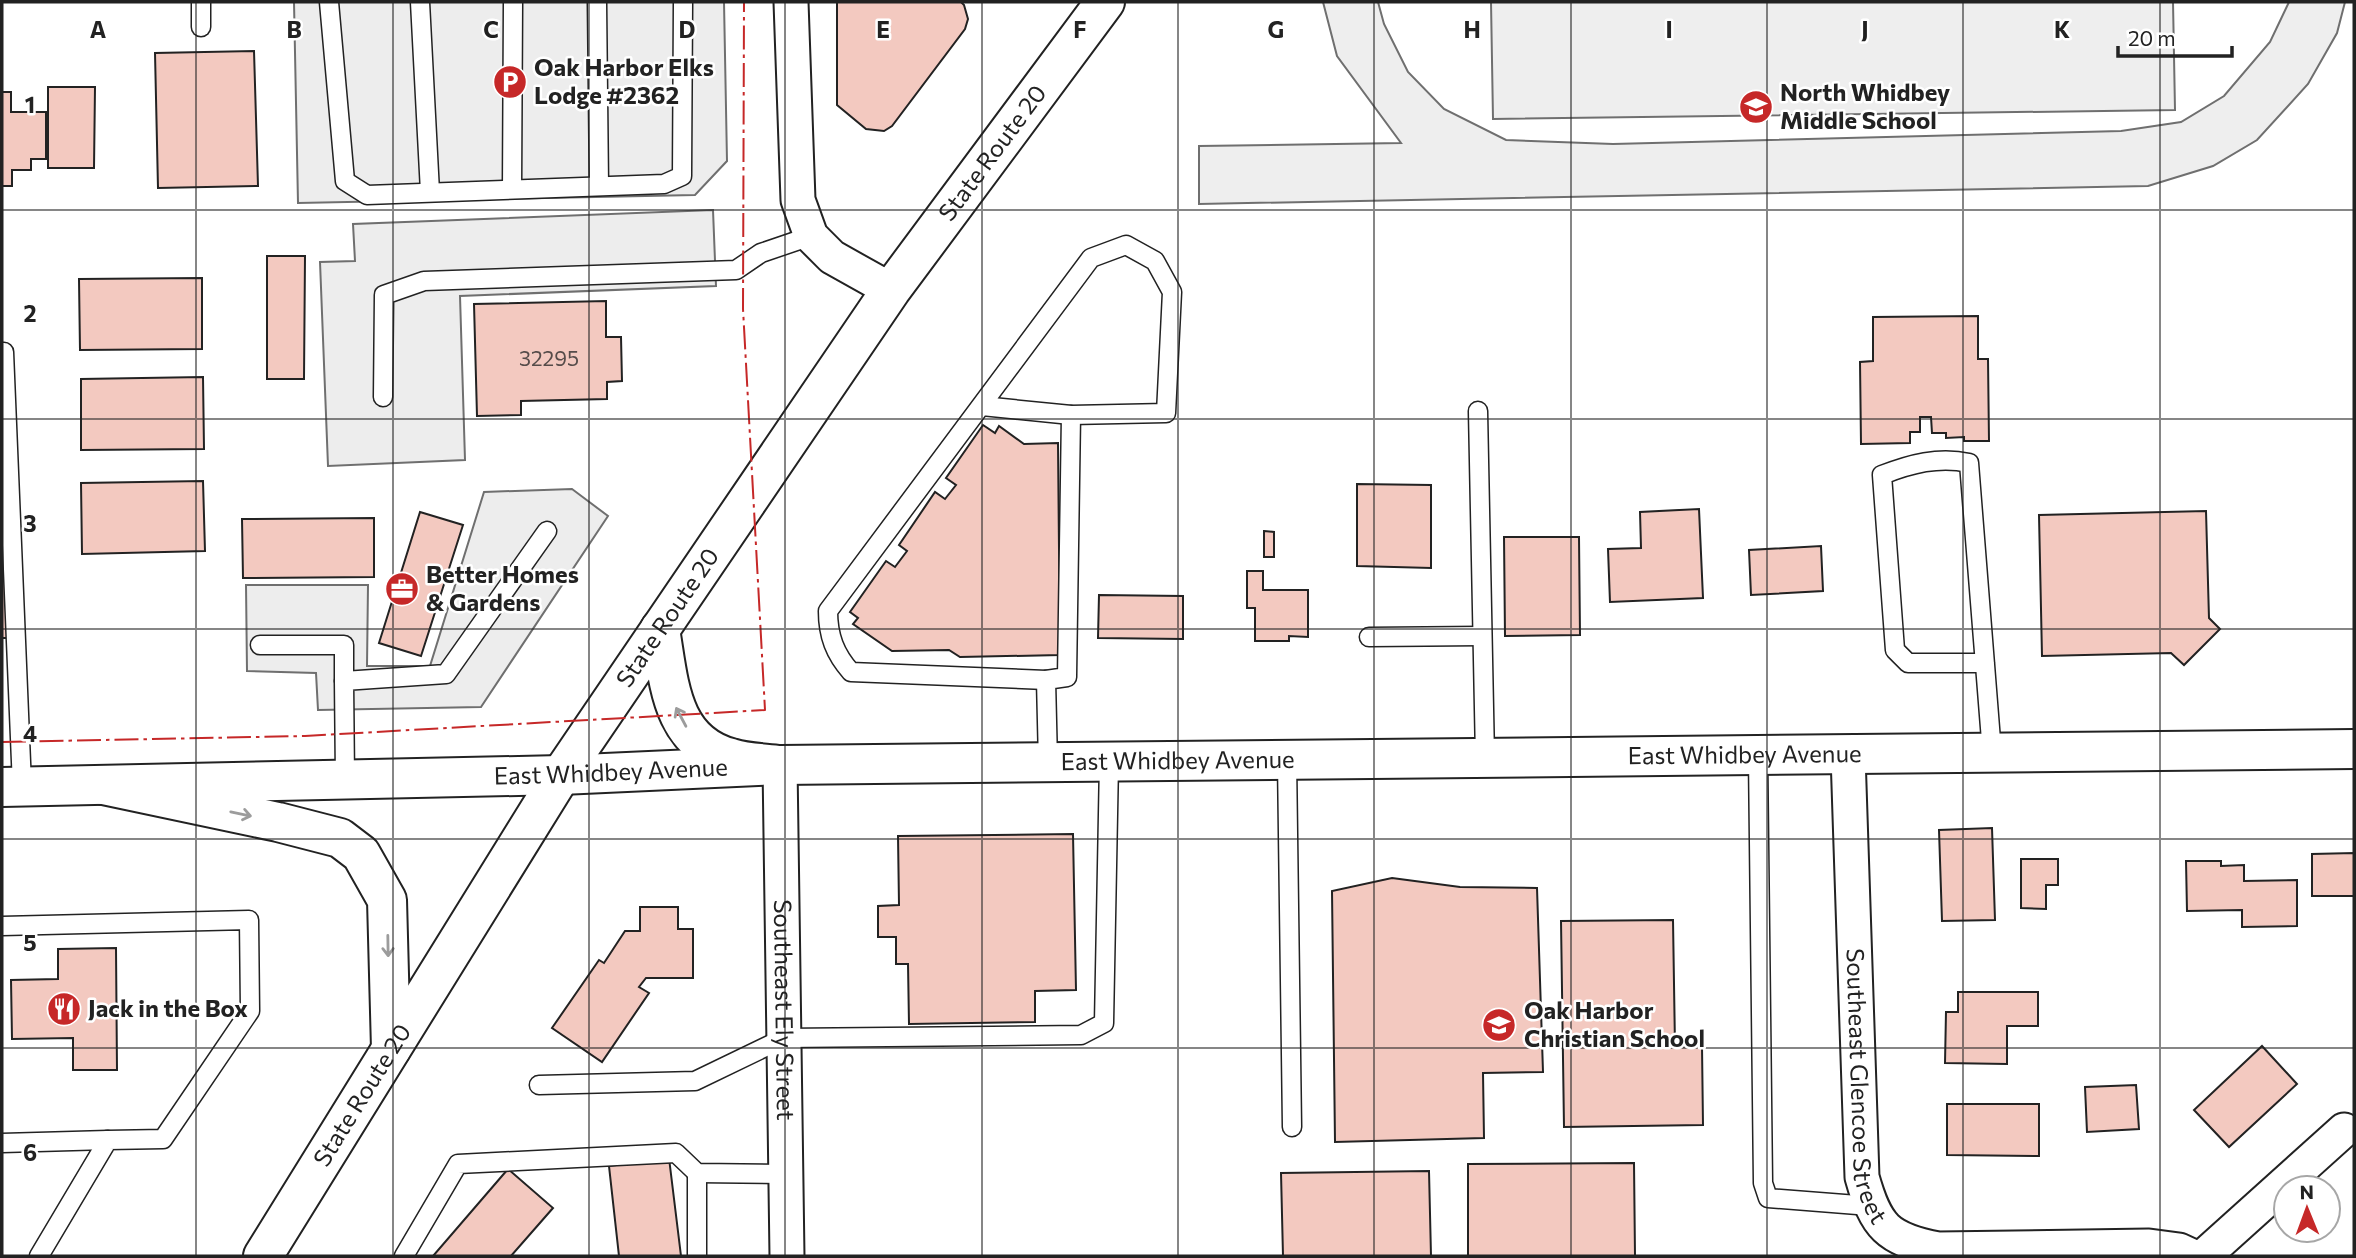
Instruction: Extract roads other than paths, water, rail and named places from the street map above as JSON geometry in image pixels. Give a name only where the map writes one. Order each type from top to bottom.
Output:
[{"type":"street","points":[[791,2],[798,200],[811,236],[832,257],[891,290]]},
{"type":"street","name":"State Route 20","points":[[263,1256],[561,775],[891,290],[1105,2]]},
{"type":"street","points":[[660,629],[677,714],[697,742],[730,758],[780,765]]},
{"type":"street","name":"East Whidbey Avenue","points":[[12,787],[561,775],[780,765],[2354,749]]},
{"type":"street","name":"Southeast Glencoe Street","points":[[1848,755],[1862,1177],[1870,1206],[1885,1229],[1911,1244],[1938,1249],[2149,1246],[2179,1250],[2192,1256]]},
{"type":"street","name":"Southeast Ely Street","points":[[780,765],[787,1256]]},
{"type":"street","points":[[103,785],[340,838],[361,853],[387,900],[391,1049]]},
{"type":"street","points":[[2204,1256],[2344,1130]]},
{"type":"lane","points":[[201,2],[201,27]]},
{"type":"lane","points":[[329,2],[345,181],[368,195],[664,184],[682,176],[683,2]]},
{"type":"lane","points":[[420,2],[430,192]]},
{"type":"lane","points":[[512,189],[513,2]]},
{"type":"lane","points":[[597,2],[599,186]]},
{"type":"lane","points":[[383,397],[384,295],[424,281],[736,270],[761,253],[811,236]]},
{"type":"lane","points":[[982,406],[1072,415],[1166,413],[1171,292],[1155,261],[1126,245],[1091,258],[828,611],[828,626],[836,656],[851,672],[1046,680],[1067,677],[1072,415]]},
{"type":"lane","points":[[4,352],[12,787]]},
{"type":"lane","points":[[1478,411],[1485,758]]},
{"type":"lane","points":[[1985,663],[1908,663],[1895,650],[1882,475],[1910,463],[1955,460],[1969,463],[1985,663],[1992,753]]},
{"type":"lane","points":[[344,681],[446,674],[547,531]]},
{"type":"lane","points":[[1369,637],[1482,636]]},
{"type":"lane","points":[[260,645],[344,645],[345,779]]},
{"type":"lane","points":[[1046,680],[1048,763]]},
{"type":"lane","points":[[1758,756],[1763,1183],[1768,1198],[1870,1206]]},
{"type":"lane","points":[[1287,761],[1292,1127]]},
{"type":"lane","points":[[539,1085],[695,1081],[784,1038],[1082,1035],[1104,1023],[1109,762]]},
{"type":"lane","points":[[2,926],[249,920],[250,1010],[163,1139],[2,1143]]},
{"type":"lane","points":[[39,1256],[108,1140]]},
{"type":"lane","points":[[404,1256],[458,1164],[676,1153],[697,1173],[786,1174]]},
{"type":"lane","points":[[697,1173],[697,1256]]},
{"type":"place","name":"Oak Harbor Elks Lodge #2362","points":[[510,82]]},
{"type":"place","name":"North Whidbey Middle School","points":[[1756,107]]},
{"type":"place","name":"Better Homes & Gardens","points":[[402,589]]},
{"type":"place","name":"Jack in the Box","points":[[64,1009]]},
{"type":"place","name":"Oak Harbor Christian School","points":[[1499,1025]]}]
